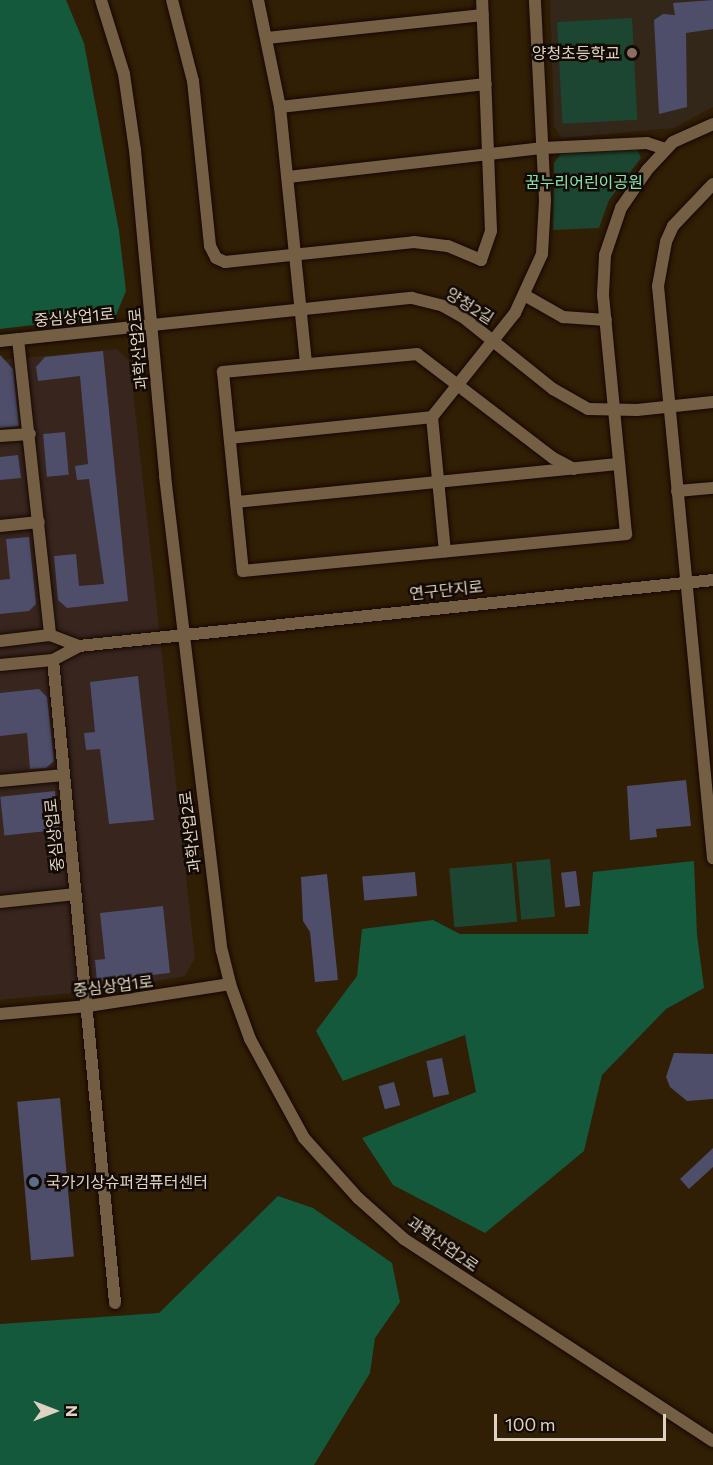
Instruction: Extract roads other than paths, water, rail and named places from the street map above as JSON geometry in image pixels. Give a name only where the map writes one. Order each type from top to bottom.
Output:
[{"type":"street","name":"과학산업2로","points":[[101,0],[124,74],[183,635],[212,882],[230,984],[250,1039],[281,1101],[304,1138],[358,1198],[404,1239],[713,1441]]},
{"type":"street","points":[[172,0],[193,81],[212,253],[225,262],[414,242],[448,246],[481,261],[491,231],[482,0]]},
{"type":"street","points":[[258,0],[280,107],[306,363]]},
{"type":"street","points":[[445,551],[432,417],[526,297],[542,255],[545,230],[543,148],[535,0]]},
{"type":"street","points":[[267,38],[483,15]]},
{"type":"street","points":[[280,107],[486,84]]},
{"type":"street","points":[[574,469],[553,458],[417,354],[223,372],[243,571],[626,534],[603,276],[611,235],[633,188],[665,149],[713,124]]},
{"type":"street","points":[[288,177],[543,148],[647,143],[665,149]]},
{"type":"street","points":[[713,184],[673,226],[660,267],[659,314],[713,858]]},
{"type":"street","points":[[526,297],[563,317],[606,320]]},
{"type":"street","name":"양청2길","points":[[152,328],[300,309],[425,300],[463,317],[570,401],[588,408],[614,411],[713,402]]},
{"type":"street","name":"중심상업1로","points":[[0,341],[152,328]]},
{"type":"street","points":[[18,339],[50,635]]},
{"type":"street","points":[[230,438],[432,417]]},
{"type":"street","points":[[0,436],[30,434]]},
{"type":"street","points":[[236,502],[620,464]]},
{"type":"street","points":[[677,491],[713,488]]},
{"type":"street","points":[[0,526],[39,522]]},
{"type":"street","name":"연구단지로","points":[[183,635],[713,580]]},
{"type":"street","points":[[0,641],[50,635],[79,646]]},
{"type":"street","points":[[0,665],[53,660],[79,646],[183,635]]},
{"type":"street","name":"중심상업로","points":[[53,660],[115,1303]]},
{"type":"street","points":[[0,781],[64,775]]},
{"type":"street","points":[[0,902],[76,894]]},
{"type":"street","name":"중심상업1로","points":[[0,1014],[88,1006],[230,984]]},
{"type":"place","name":"양청초등학교","points":[[632,53]]},
{"type":"place","name":"국가기상슈퍼컴퓨터센터","points":[[34,1182]]},
{"type":"park label","name":"꿈누리어린이공원","points":[[584,182]]}]
